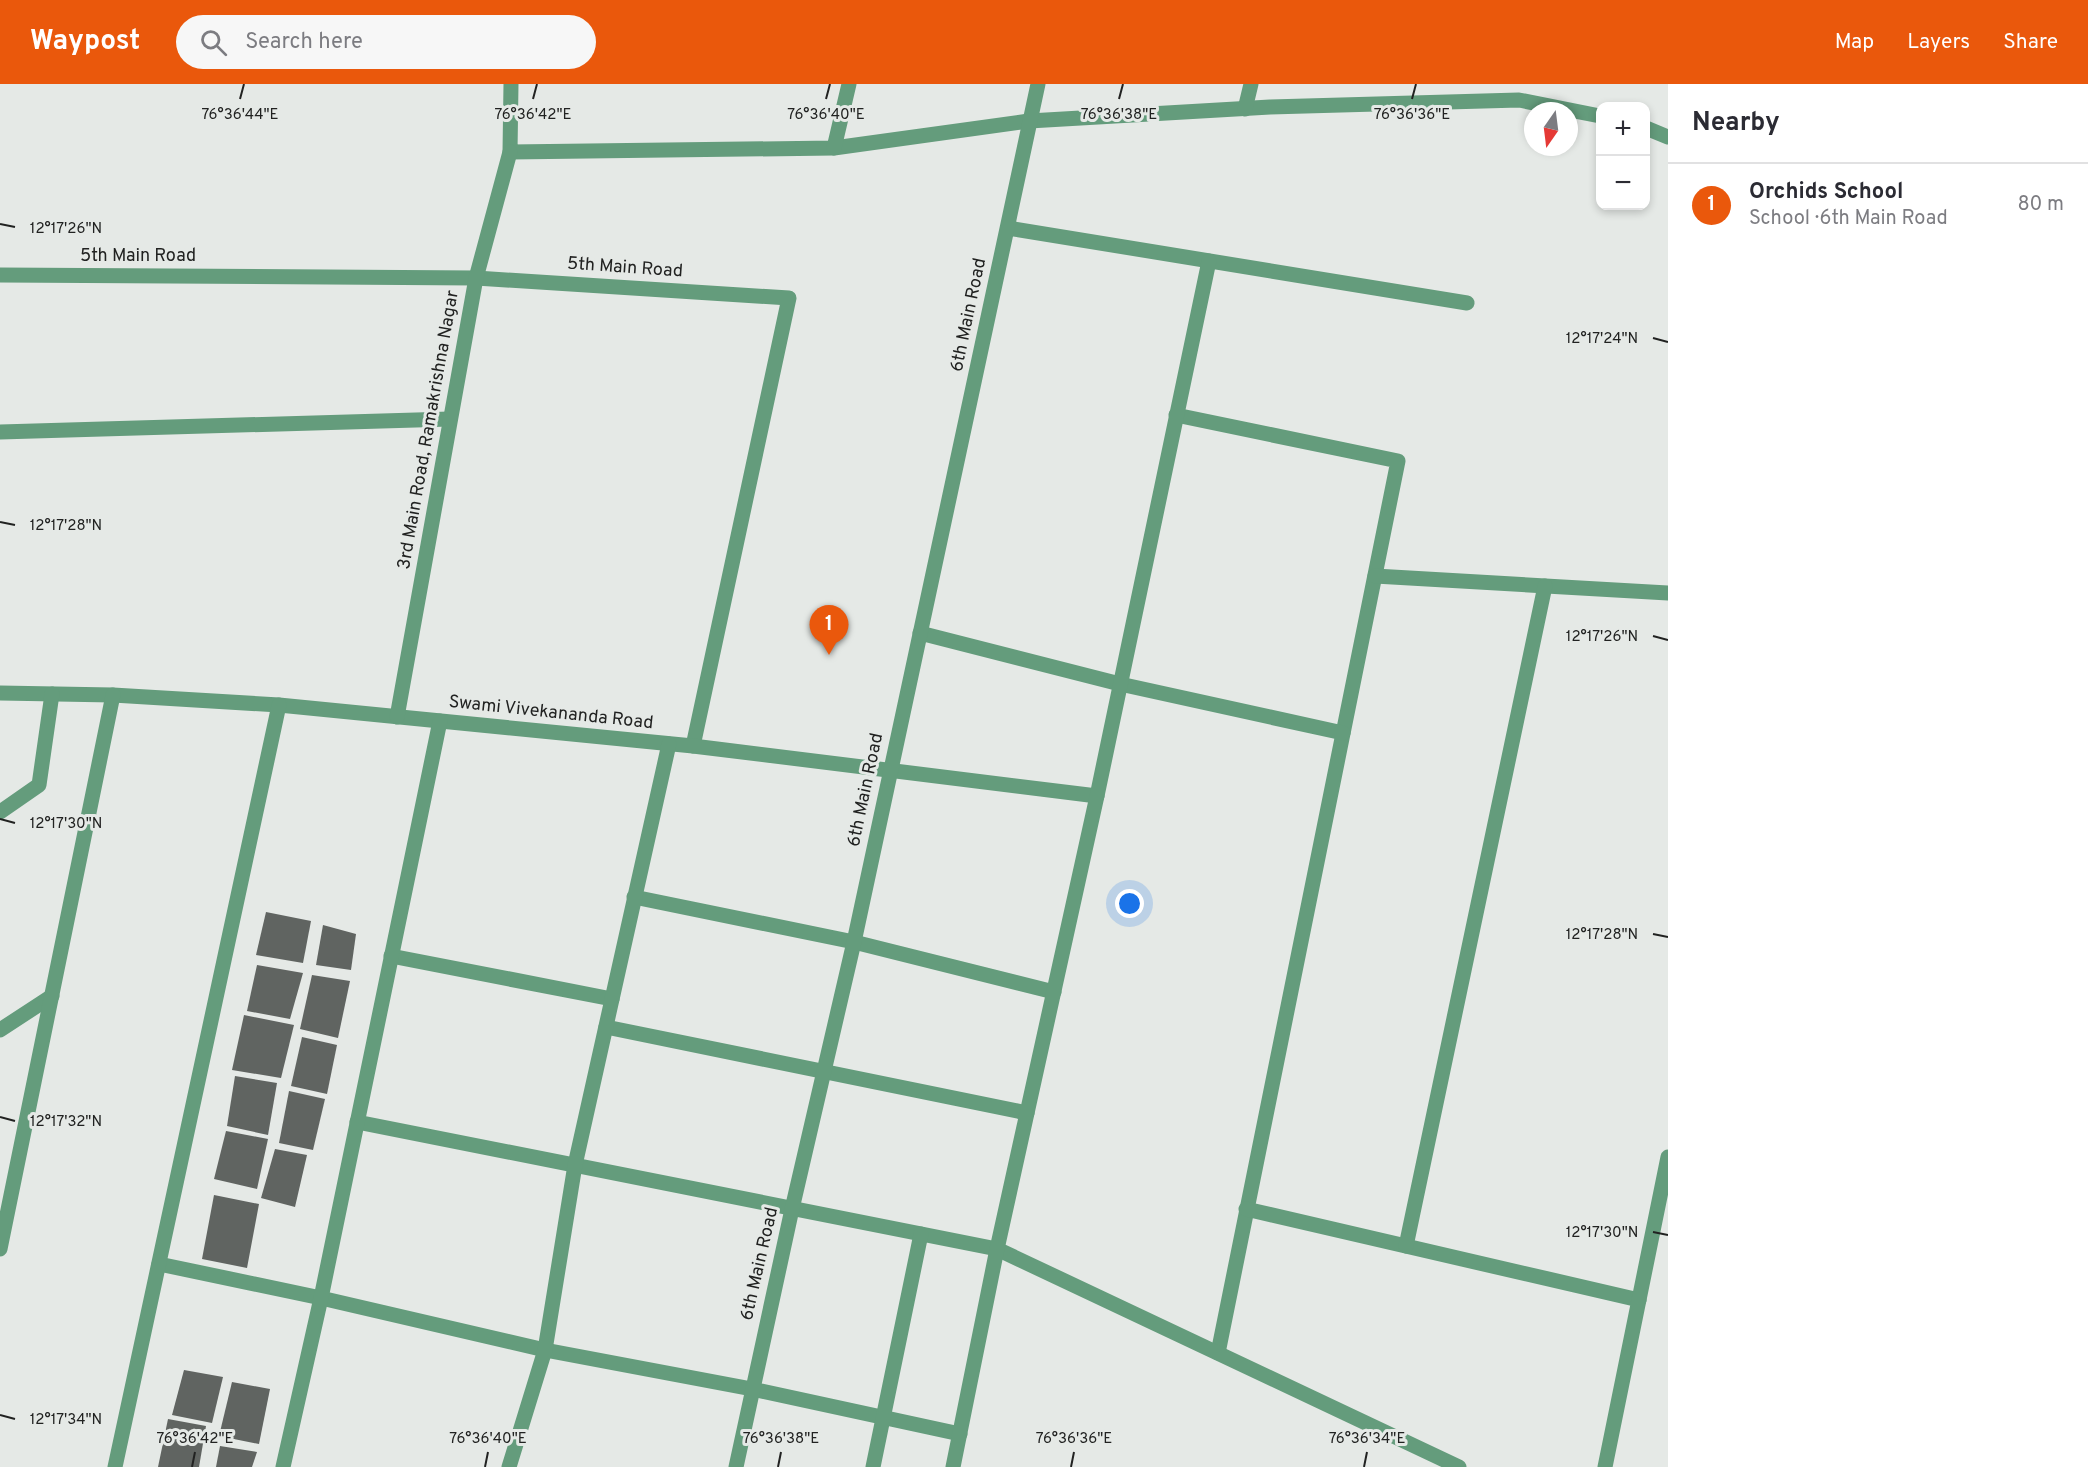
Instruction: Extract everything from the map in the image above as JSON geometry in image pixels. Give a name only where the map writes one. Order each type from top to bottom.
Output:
[{"type":"street","name":"3rd Main Road, Ramakrishna Nagar","points":[[397,717],[476,278],[510,152],[511,84]]},
{"type":"street","points":[[834,148],[849,84]]},
{"type":"street","name":"6th Main Road","points":[[736,1467],[792,1209],[854,942],[1038,84]]},
{"type":"street","points":[[1245,109],[1251,84]]},
{"type":"street","points":[[510,152],[834,148],[1029,121],[1245,109],[1519,100],[1596,115]]},
{"type":"street","points":[[1650,130],[1668,137]]},
{"type":"street","points":[[1008,228],[1467,303]]},
{"type":"street","points":[[953,1467],[997,1250],[1097,796],[1209,261]]},
{"type":"street","name":"5th Main Road","points":[[0,275],[476,278],[789,298],[693,746]]},
{"type":"street","points":[[1176,415],[1398,461],[1218,1353]]},
{"type":"street","points":[[0,432],[450,419]]},
{"type":"street","points":[[1375,576],[1668,593]]},
{"type":"street","points":[[1406,1246],[1545,586]]},
{"type":"street","points":[[920,633],[1120,684],[1343,733]]},
{"type":"street","name":"Swami Vivekananda Road","points":[[0,693],[113,694],[279,705],[693,746],[1097,796]]},
{"type":"street","points":[[0,812],[39,785],[52,694]]},
{"type":"street","points":[[0,1249],[113,694]]},
{"type":"street","points":[[115,1467],[279,705]]},
{"type":"street","points":[[283,1467],[321,1298],[440,721]]},
{"type":"street","points":[[508,1467],[545,1350],[575,1165],[669,744]]},
{"type":"street","points":[[634,897],[854,942],[1054,992]]},
{"type":"street","points":[[391,956],[612,999]]},
{"type":"street","points":[[0,1030],[52,996]]},
{"type":"street","points":[[606,1028],[1027,1113]]},
{"type":"street","points":[[357,1122],[997,1250],[1460,1467]]},
{"type":"street","points":[[1605,1467],[1668,1156]]},
{"type":"street","points":[[1246,1209],[1639,1300]]},
{"type":"street","points":[[873,1467],[921,1234]]},
{"type":"street","points":[[159,1264],[321,1298],[545,1350],[752,1389],[960,1434]]},
{"type":"building","points":[[266,912],[311,921],[303,963],[256,955]]},
{"type":"building","points":[[323,925],[356,934],[351,970],[316,965]]},
{"type":"building","points":[[257,965],[303,973],[290,1019],[247,1011]]},
{"type":"building","points":[[312,975],[350,981],[338,1038],[300,1029]]},
{"type":"building","points":[[244,1015],[294,1025],[281,1078],[232,1070]]},
{"type":"building","points":[[302,1037],[337,1045],[327,1094],[291,1086]]},
{"type":"building","points":[[235,1076],[277,1083],[268,1135],[227,1126]]},
{"type":"building","points":[[289,1091],[325,1099],[313,1150],[279,1143]]},
{"type":"building","points":[[226,1131],[268,1139],[257,1189],[214,1179]]},
{"type":"building","points":[[275,1149],[307,1155],[295,1207],[261,1198]]},
{"type":"building","points":[[214,1195],[259,1204],[247,1268],[202,1259]]},
{"type":"building","points":[[184,1370],[223,1377],[212,1423],[172,1415]]},
{"type":"building","points":[[232,1382],[270,1389],[259,1444],[219,1436]]},
{"type":"building","points":[[168,1419],[206,1426],[199,1467],[158,1467]]},
{"type":"building","points":[[220,1446],[257,1452],[252,1467],[216,1467]]},
{"type":"place","name":"Orchids School","points":[[829,655]]}]
